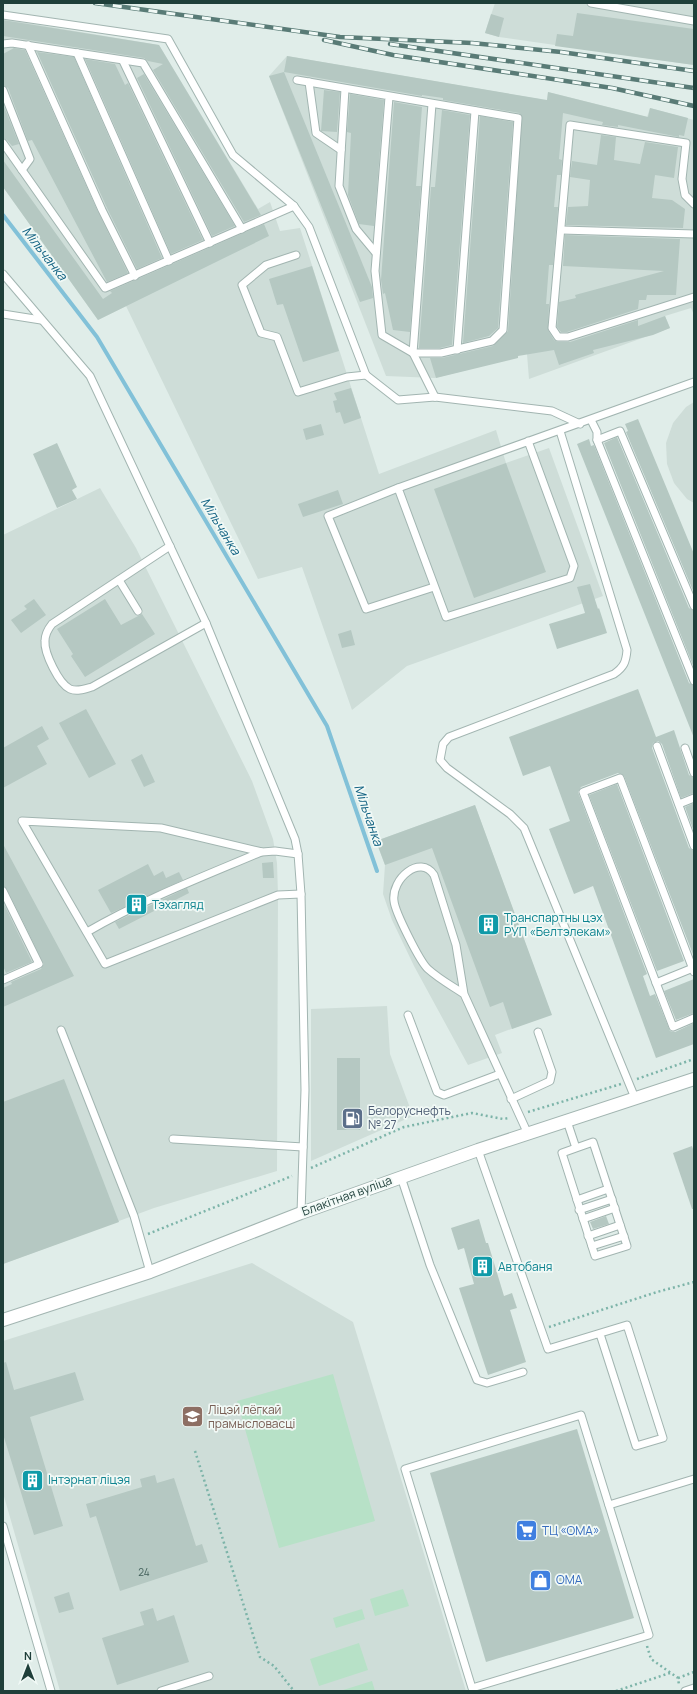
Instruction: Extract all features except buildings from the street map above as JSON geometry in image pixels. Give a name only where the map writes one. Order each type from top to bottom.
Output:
[{"type":"street","name":"Блакітная вуліца","points":[[3,1320],[150,1272],[301,1213],[478,1150],[694,1079]]},
{"type":"lane","points":[[591,3],[694,22]]},
{"type":"lane","points":[[3,15],[168,38],[234,155],[294,206],[309,227],[366,375],[398,400],[435,397],[552,411],[580,424]]},
{"type":"lane","points":[[3,44],[12,43],[28,45],[123,61],[144,63],[242,229]]},
{"type":"lane","points":[[28,45],[102,210],[135,276]]},
{"type":"lane","points":[[77,53],[169,261]]},
{"type":"lane","points":[[123,61],[210,243]]},
{"type":"lane","points":[[297,80],[476,112],[518,118],[503,330],[492,341],[441,353],[413,352],[382,335],[375,271],[389,97]]},
{"type":"lane","points":[[309,82],[316,133],[341,150]]},
{"type":"lane","points":[[345,89],[339,186],[356,229],[376,253]]},
{"type":"lane","points":[[3,90],[30,159],[22,170]]},
{"type":"lane","points":[[432,104],[413,352],[435,397]]},
{"type":"lane","points":[[456,350],[476,112]]},
{"type":"lane","points":[[694,204],[685,194],[682,179],[686,143],[570,124],[562,230],[552,328],[558,336],[568,337],[694,296]]},
{"type":"lane","points":[[3,143],[105,288],[294,206]]},
{"type":"lane","points":[[562,230],[694,234]]},
{"type":"lane","points":[[296,255],[266,265],[242,285],[260,333],[277,337],[298,392],[348,377],[366,375]]},
{"type":"lane","points":[[3,274],[90,376],[206,623],[295,839],[298,854],[301,894],[305,1090],[301,1213]]},
{"type":"lane","points":[[3,314],[41,320]]},
{"type":"lane","points":[[434,587],[366,609],[328,516],[398,488],[694,382]]},
{"type":"lane","points":[[591,420],[598,432],[597,440],[694,681]]},
{"type":"lane","points":[[560,431],[627,650],[627,660],[623,668],[614,674],[449,737],[443,744],[440,760],[447,768],[510,814],[524,828],[635,1098]]},
{"type":"lane","points":[[597,440],[620,431],[694,606]]},
{"type":"lane","points":[[398,488],[446,617],[570,578],[574,566],[528,442]]},
{"type":"lane","points":[[170,546],[52,624],[46,632],[46,654],[63,685],[71,689],[81,690],[92,687],[206,623]]},
{"type":"lane","points":[[119,580],[138,611]]},
{"type":"lane","points":[[657,746],[694,846]]},
{"type":"lane","points":[[685,748],[694,773]]},
{"type":"lane","points":[[656,983],[693,970],[620,778],[583,792],[656,983],[673,1027],[694,1018]]},
{"type":"lane","points":[[678,804],[694,798]]},
{"type":"lane","points":[[298,854],[275,851],[262,852],[161,828],[22,821],[105,964],[278,894],[301,894]]},
{"type":"lane","points":[[87,932],[113,917],[185,884],[262,852]]},
{"type":"lane","points":[[464,994],[424,965],[397,912],[394,901],[394,888],[399,878],[406,872],[424,868],[431,871],[434,875],[456,945],[464,994],[528,1134]]},
{"type":"lane","points":[[3,891],[39,964],[3,980]]},
{"type":"lane","points":[[408,1015],[437,1092],[444,1095],[500,1074]]},
{"type":"lane","points":[[62,1030],[134,1216],[138,1238],[150,1272]]},
{"type":"lane","points":[[511,1099],[550,1080],[552,1077],[552,1072],[538,1032]]},
{"type":"lane","points":[[567,1121],[576,1148]]},
{"type":"lane","points":[[173,1139],[303,1147]]},
{"type":"lane","points":[[593,1142],[627,1246],[595,1256],[579,1210],[562,1153],[576,1148],[593,1142]]},
{"type":"lane","points":[[478,1150],[548,1349],[627,1325],[664,1438],[636,1446],[600,1334]]},
{"type":"lane","points":[[401,1177],[430,1265],[477,1380],[487,1383],[522,1372]]},
{"type":"lane","points":[[576,1200],[608,1189]]},
{"type":"lane","points":[[579,1210],[612,1199]]},
{"type":"lane","points":[[583,1219],[615,1208]]},
{"type":"lane","points":[[588,1236],[620,1225]]},
{"type":"lane","points":[[592,1246],[624,1236]]},
{"type":"lane","points":[[582,1415],[609,1505],[649,1635],[472,1688],[405,1469],[582,1415]]},
{"type":"lane","points":[[609,1505],[694,1478]]},
{"type":"lane","points":[[3,1526],[51,1691]]},
{"type":"lane","points":[[161,1691],[209,1676]]},
{"type":"lane","points":[[685,1691],[694,1688]]},
{"type":"path","points":[[138,1238],[302,1172],[404,1127],[472,1113],[504,1119],[629,1082],[694,1059]]},
{"type":"path","points":[[541,1329],[657,1292],[694,1282]]},
{"type":"path","points":[[195,1451],[260,1657],[274,1666],[294,1691]]},
{"type":"path","points":[[678,1678],[694,1672]]},
{"type":"path","points":[[616,1691],[670,1673]]},
{"type":"shaded area","points":[[495,3],[694,3],[694,65],[499,37],[485,33]]},
{"type":"shaded area","points":[[3,19],[159,45],[258,209],[270,202],[280,231],[300,228],[379,474],[496,430],[506,463],[549,448],[603,596],[407,666],[352,710],[302,567],[258,579],[126,306],[98,320],[3,187]]},
{"type":"shaded area","points":[[287,56],[539,99],[518,357],[435,378],[386,376],[269,76]]},
{"type":"shaded area","points":[[548,92],[647,117],[650,108],[694,120],[694,315],[691,308],[665,316],[670,328],[529,379],[527,354]]},
{"type":"shaded area","points":[[694,402],[694,503],[687,499],[674,483],[667,464],[666,443],[673,423],[686,407]]},
{"type":"shaded area","points":[[100,488],[136,548],[252,781],[273,839],[277,863],[278,895],[277,1171],[154,1208],[3,1264],[3,535]]},
{"type":"shaded area","name":"Транспартны цэх РУП «Белтэлекам»","points":[[475,805],[551,1014],[495,1035],[502,1053],[468,1065],[414,966],[392,920],[383,894],[385,865],[376,841]]},
{"type":"shaded area","points":[[387,1006],[390,1054],[413,1116],[311,1161],[311,1009]]},
{"type":"shaded area","name":"Ліцэй лёгкай прамысловасці","points":[[252,1263],[353,1322],[466,1691],[60,1691],[3,1493],[3,1341]]},
{"type":"green space","points":[[333,1374],[375,1521],[279,1548],[237,1401]]},
{"type":"green space","points":[[403,1589],[409,1606],[375,1616],[370,1599]]},
{"type":"green space","points":[[362,1609],[365,1619],[336,1628],[333,1618]]},
{"type":"green space","points":[[359,1643],[368,1670],[319,1686],[310,1659]]},
{"type":"green space","points":[[372,1681],[375,1691],[340,1691]]},
{"type":"waterway","name":"Мільчанка","points":[[3,215],[97,337],[327,726],[377,871]]},
{"type":"railway","points":[[95,3],[340,37],[472,43],[561,52],[694,71]]},
{"type":"railway","points":[[324,40],[393,55],[612,88],[694,106]]},
{"type":"railway","points":[[390,44],[694,88]]},
{"type":"place","name":"Тэхагляд","points":[[136,905]]},
{"type":"place","name":"Транспартны цэх РУП «Белтэлекам»","points":[[489,925]]},
{"type":"place","name":"Белоруснефть № 27","points":[[353,1118]]},
{"type":"place","name":"Автобаня","points":[[482,1267]]},
{"type":"place","name":"Ліцэй лёгкай прамысловасці","points":[[193,1417]]},
{"type":"place","name":"Інтэрнат ліцэя","points":[[33,1480]]},
{"type":"place","name":"ТЦ «ОМА»","points":[[527,1531]]},
{"type":"place","name":"ОМА","points":[[540,1580]]}]
